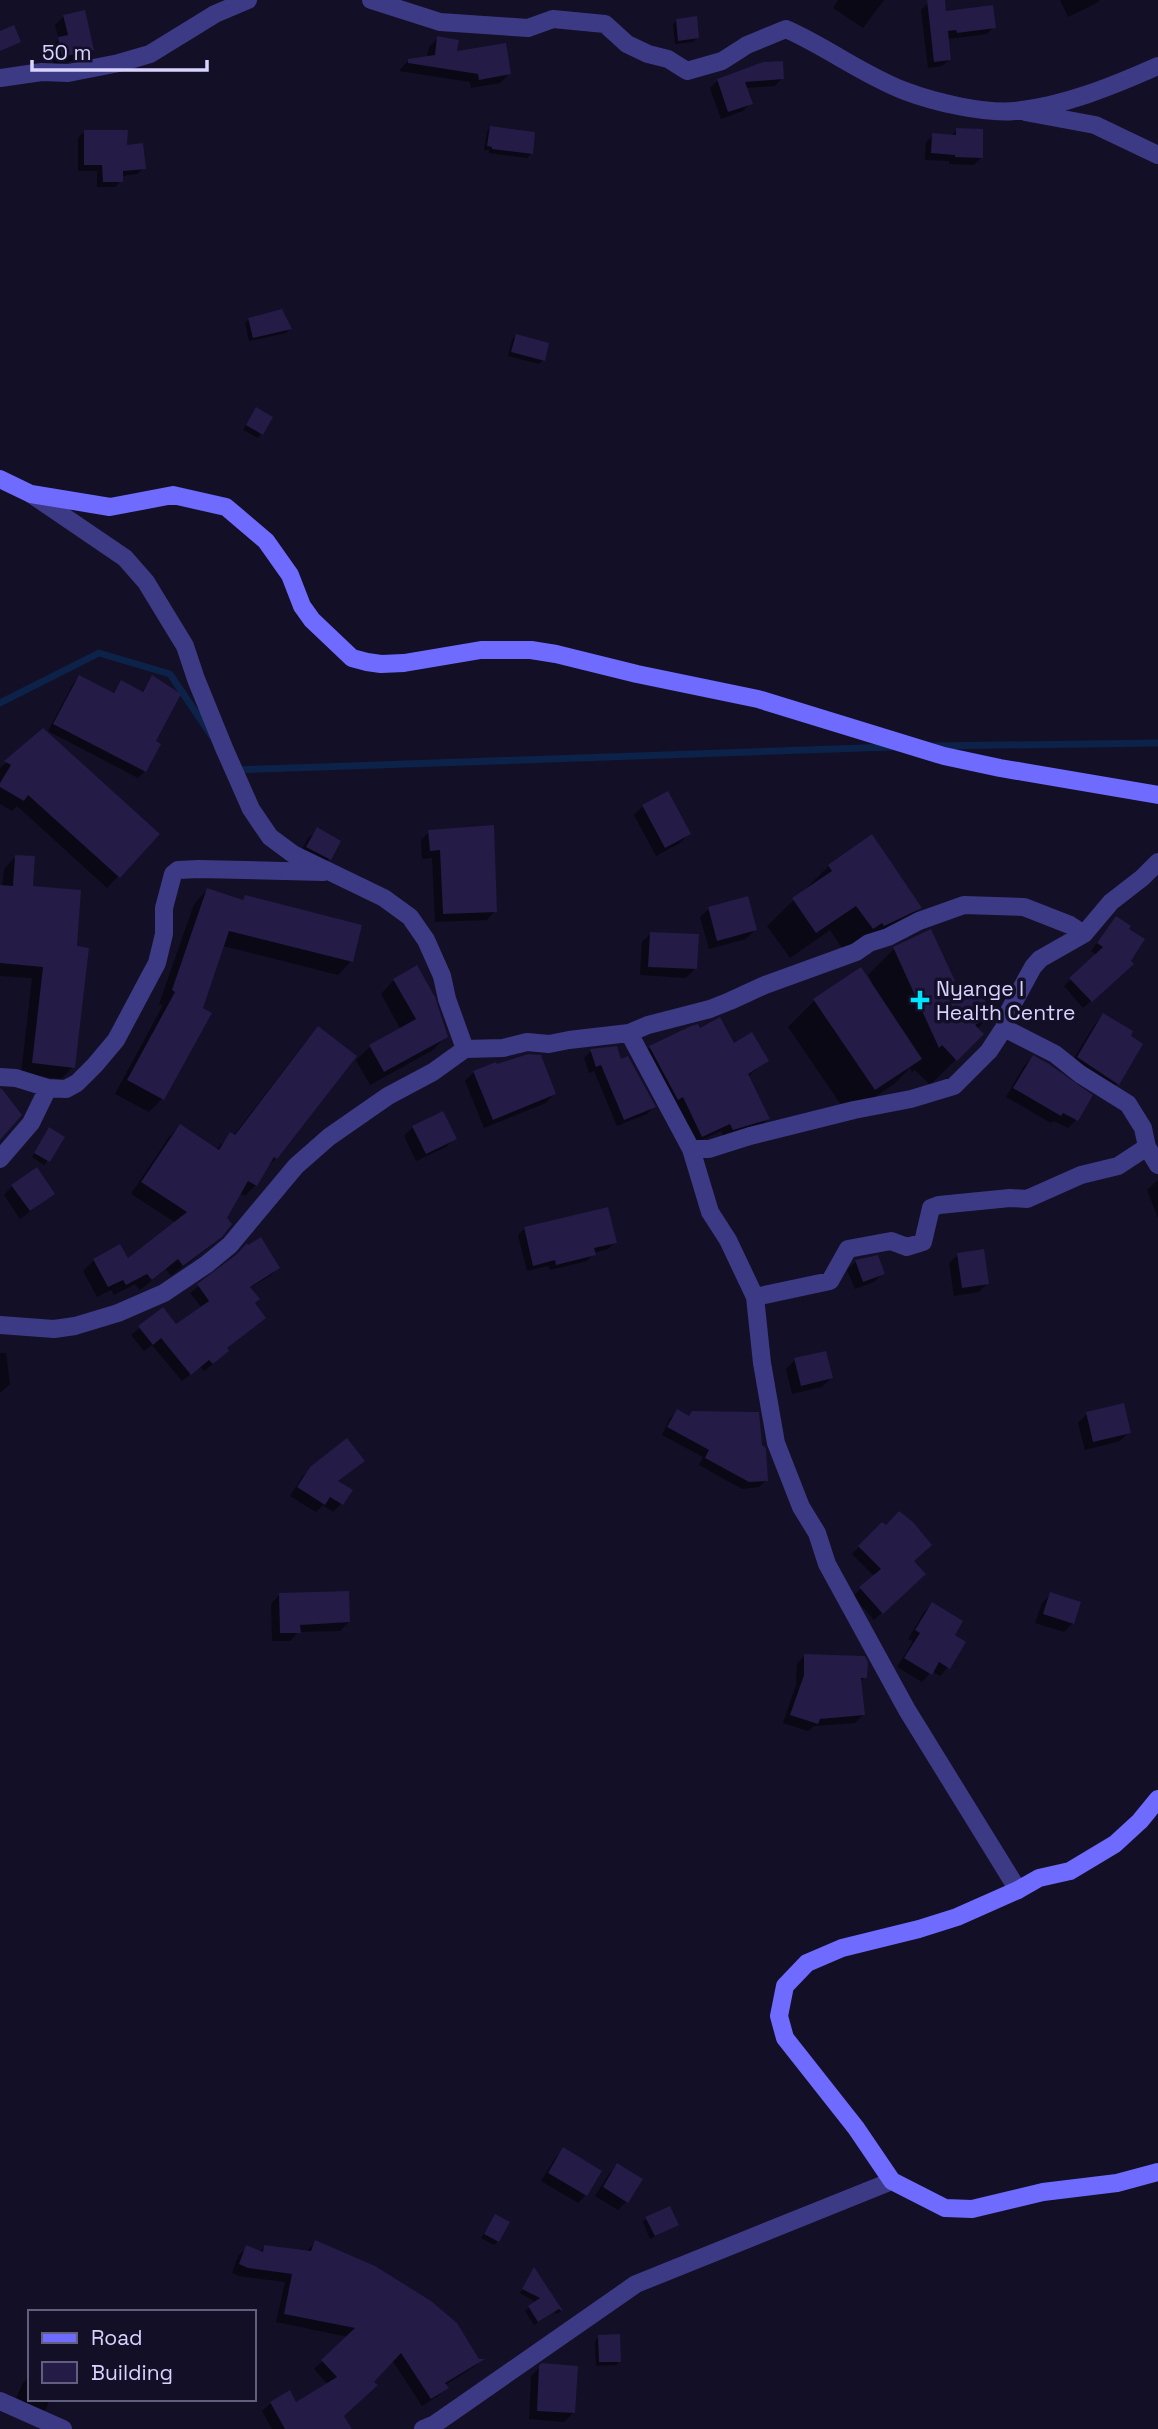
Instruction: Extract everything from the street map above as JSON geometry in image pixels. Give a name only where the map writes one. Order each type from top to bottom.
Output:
[{"type":"main road","points":[[0,479],[31,494],[110,507],[173,495],[226,507],[266,541],[290,575],[302,606],[312,620],[352,658],[381,664],[404,663],[481,650],[531,650],[556,654],[758,699],[944,756],[1158,795]]},
{"type":"main road","points":[[1158,1799],[1140,1821],[1115,1844],[1070,1871],[1040,1878],[957,1917],[919,1930],[865,1941],[807,1963],[785,1986],[779,2016],[785,2038],[856,2128],[892,2181],[945,2208],[972,2209],[1043,2192],[1117,2183],[1158,2172]]},
{"type":"street","points":[[0,78],[43,72],[68,73],[119,64],[150,54],[215,14],[248,0]]},
{"type":"street","points":[[371,0],[440,22],[528,27],[553,19],[605,24],[626,44],[668,59],[687,71],[722,61],[747,45],[786,30],[807,38],[837,57],[905,91],[978,109],[1014,111],[1095,125],[1158,155]]},
{"type":"street","points":[[1014,111],[1087,94],[1119,84],[1158,66]]},
{"type":"street","points":[[31,494],[125,558],[146,582],[185,646],[224,748],[261,825],[279,845],[327,872],[384,898],[410,917],[426,940],[442,976],[447,999],[466,1049]]},
{"type":"street","points":[[691,1149],[709,1149],[750,1136],[911,1099],[954,1086],[989,1051],[1004,1028],[1015,998],[1032,967],[1040,959],[1084,934],[1111,902],[1158,862]]},
{"type":"street","points":[[0,1077],[16,1078],[48,1088],[66,1088],[77,1083],[95,1065],[116,1040],[157,963],[164,934],[164,908],[173,874],[178,870],[327,872]]},
{"type":"street","points":[[0,1325],[54,1329],[75,1326],[164,1293],[230,1245],[296,1166],[328,1137],[388,1096],[433,1072],[466,1049],[503,1048],[527,1042],[549,1044],[629,1033],[730,1001],[765,985],[856,953],[869,943],[888,937],[919,920],[964,905],[1024,906],[1070,925],[1084,934]]},
{"type":"street","points":[[1004,1028],[1055,1054],[1080,1074],[1128,1104],[1143,1128],[1147,1147],[1158,1165]]},
{"type":"street","points":[[629,1033],[691,1149],[710,1212],[728,1240],[755,1297],[755,1313],[776,1443],[801,1507],[817,1533],[827,1564],[846,1602],[907,1710],[1018,1890]]},
{"type":"street","points":[[0,1159],[31,1123],[48,1088]]},
{"type":"street","points":[[755,1297],[831,1281],[848,1249],[891,1241],[907,1247],[923,1242],[931,1208],[939,1205],[1027,1199],[1081,1175],[1118,1166],[1147,1147]]},
{"type":"street","points":[[423,2429],[435,2424],[636,2284],[892,2181]]},
{"type":"street","points":[[0,2401],[64,2429]]},
{"type":"building","points":[[927,0],[945,0],[946,11],[993,5],[996,28],[957,33],[956,30],[948,31],[951,60],[934,62]]},
{"type":"building","points":[[85,10],[94,50],[62,57],[58,37],[68,35],[63,15]]},
{"type":"building","points":[[697,16],[699,38],[678,41],[676,19]]},
{"type":"building","points":[[14,25],[21,42],[0,51],[0,31]]},
{"type":"building","points":[[437,36],[459,40],[457,51],[506,43],[511,74],[479,80],[478,74],[408,63],[408,59],[435,55]]},
{"type":"building","points":[[783,61],[784,79],[745,82],[753,104],[728,112],[717,79],[763,62]]},
{"type":"building","points":[[490,126],[535,132],[533,154],[487,146]]},
{"type":"building","points":[[956,128],[983,129],[983,158],[931,153],[932,133],[956,135]]},
{"type":"building","points":[[84,130],[128,130],[127,145],[143,143],[146,169],[123,171],[123,182],[103,182],[102,165],[84,165]]},
{"type":"building","points":[[282,309],[292,329],[253,338],[248,318]]},
{"type":"building","points":[[516,334],[549,343],[545,361],[511,352]]},
{"type":"building","points":[[256,407],[273,417],[263,435],[246,425]]},
{"type":"building","points":[[79,675],[114,693],[121,680],[143,692],[152,675],[181,694],[156,741],[161,744],[146,772],[53,724]]},
{"type":"building","points":[[43,728],[160,834],[120,878],[28,795],[24,801],[0,787],[11,765],[4,761]]},
{"type":"building","points":[[668,791],[691,834],[665,848],[642,805]]},
{"type":"building","points":[[494,825],[497,912],[443,914],[440,850],[430,851],[428,830]]},
{"type":"building","points":[[317,827],[341,841],[331,860],[306,847]]},
{"type":"building","points":[[872,834],[922,908],[873,929],[856,906],[816,933],[792,898],[832,871],[828,865]]},
{"type":"building","points":[[15,855],[35,856],[33,886],[81,890],[77,946],[89,948],[75,1068],[32,1063],[43,967],[0,963],[0,885],[13,886]]},
{"type":"building","points":[[207,888],[243,900],[245,895],[362,925],[353,962],[229,931],[203,1008],[212,1013],[164,1100],[127,1080],[175,992],[172,990]]},
{"type":"building","points":[[748,896],[757,930],[717,941],[708,907]]},
{"type":"building","points":[[1116,916],[1131,926],[1129,929],[1145,939],[1131,961],[1134,964],[1092,1002],[1069,978],[1103,947],[1097,943]]},
{"type":"building","points":[[931,929],[961,994],[976,985],[993,1014],[975,1025],[984,1034],[957,1061],[942,1045],[939,1048],[893,947]]},
{"type":"building","points":[[650,932],[699,934],[697,969],[648,967]]},
{"type":"building","points":[[417,965],[435,997],[448,1037],[384,1072],[369,1045],[416,1019],[393,979]]},
{"type":"building","points":[[861,967],[922,1059],[875,1090],[813,999]]},
{"type":"building","points":[[1103,1013],[1133,1031],[1131,1036],[1143,1044],[1119,1085],[1077,1057]]},
{"type":"building","points":[[720,1017],[734,1043],[752,1032],[769,1061],[748,1074],[770,1119],[733,1130],[730,1124],[702,1137],[683,1097],[678,1100],[649,1046],[691,1026],[698,1024],[700,1028]]},
{"type":"building","points":[[318,1026],[357,1056],[277,1159],[274,1157],[257,1186],[248,1181],[227,1218],[232,1224],[222,1237],[183,1266],[178,1259],[152,1280],[147,1274],[126,1285],[123,1280],[108,1287],[93,1259],[120,1244],[128,1258],[187,1212],[141,1182],[180,1124],[219,1150],[230,1132],[235,1135]]},
{"type":"building","points":[[617,1046],[621,1059],[628,1056],[656,1107],[624,1120],[601,1065],[596,1067],[590,1049]]},
{"type":"building","points":[[528,1054],[541,1055],[556,1094],[493,1120],[473,1071]]},
{"type":"building","points":[[1033,1055],[1093,1095],[1078,1121],[1063,1113],[1061,1116],[1013,1088]]},
{"type":"building","points":[[0,1088],[22,1115],[0,1140]]},
{"type":"building","points":[[443,1111],[457,1139],[426,1154],[412,1126]]},
{"type":"building","points":[[49,1127],[65,1137],[50,1162],[34,1153]]},
{"type":"building","points":[[37,1167],[55,1194],[30,1211],[11,1185]]},
{"type":"building","points":[[608,1207],[617,1243],[594,1248],[596,1255],[556,1265],[555,1260],[533,1266],[524,1227]]},
{"type":"building","points":[[261,1237],[280,1268],[250,1287],[260,1299],[255,1303],[266,1318],[227,1348],[229,1351],[213,1364],[209,1360],[191,1375],[161,1338],[153,1345],[138,1326],[163,1307],[176,1324],[209,1301],[197,1284],[237,1254],[247,1243],[248,1245]]},
{"type":"building","points":[[984,1249],[989,1284],[962,1288],[957,1253]]},
{"type":"building","points":[[878,1255],[885,1274],[863,1282],[855,1260]]},
{"type":"building","points":[[826,1351],[833,1378],[801,1386],[794,1358]]},
{"type":"building","points":[[1124,1403],[1131,1433],[1093,1442],[1086,1412]]},
{"type":"building","points":[[677,1409],[689,1416],[692,1411],[759,1412],[762,1445],[766,1448],[768,1481],[749,1482],[705,1458],[709,1450],[667,1427]]},
{"type":"building","points":[[347,1438],[365,1461],[338,1481],[353,1490],[343,1505],[330,1497],[325,1505],[297,1487],[310,1467]]},
{"type":"building","points":[[899,1511],[913,1522],[932,1545],[914,1561],[926,1574],[883,1614],[859,1587],[881,1569],[858,1546],[882,1522],[886,1525]]},
{"type":"building","points":[[349,1591],[350,1622],[300,1625],[301,1633],[280,1633],[279,1593]]},
{"type":"building","points":[[1050,1592],[1081,1602],[1074,1624],[1043,1614]]},
{"type":"building","points":[[932,1602],[963,1621],[955,1635],[966,1642],[950,1669],[939,1662],[932,1675],[904,1658],[920,1633],[915,1630]]},
{"type":"building","points":[[804,1654],[865,1656],[868,1662],[867,1678],[861,1678],[865,1715],[820,1719],[818,1724],[790,1715],[804,1675]]},
{"type":"building","points":[[563,2147],[602,2171],[587,2196],[548,2173]]},
{"type":"building","points":[[617,2163],[643,2179],[628,2203],[603,2187]]},
{"type":"building","points":[[670,2206],[679,2225],[655,2236],[645,2217]]},
{"type":"building","points":[[495,2214],[510,2222],[499,2242],[484,2234]]},
{"type":"building","points":[[315,2240],[375,2266],[431,2301],[457,2323],[479,2359],[485,2359],[445,2383],[449,2388],[431,2399],[401,2353],[374,2382],[378,2385],[344,2416],[352,2429],[285,2429],[270,2402],[290,2390],[296,2402],[337,2377],[321,2360],[355,2328],[284,2314],[292,2274],[248,2268],[239,2264],[246,2245],[263,2252],[264,2245],[311,2251]]},
{"type":"building","points":[[534,2267],[563,2311],[559,2309],[538,2322],[528,2306],[540,2298],[522,2289]]},
{"type":"building","points":[[620,2334],[621,2362],[599,2362],[598,2335]]},
{"type":"building","points":[[539,2365],[578,2366],[575,2413],[537,2411]]},
{"type":"waterway","points":[[0,703],[99,653],[170,674],[211,735]]},
{"type":"waterway","points":[[931,746],[1158,743]]},
{"type":"waterway","points":[[235,770],[892,747]]},
{"type":"place","name":"Nyange I Health Centre","points":[[920,1000]]}]
